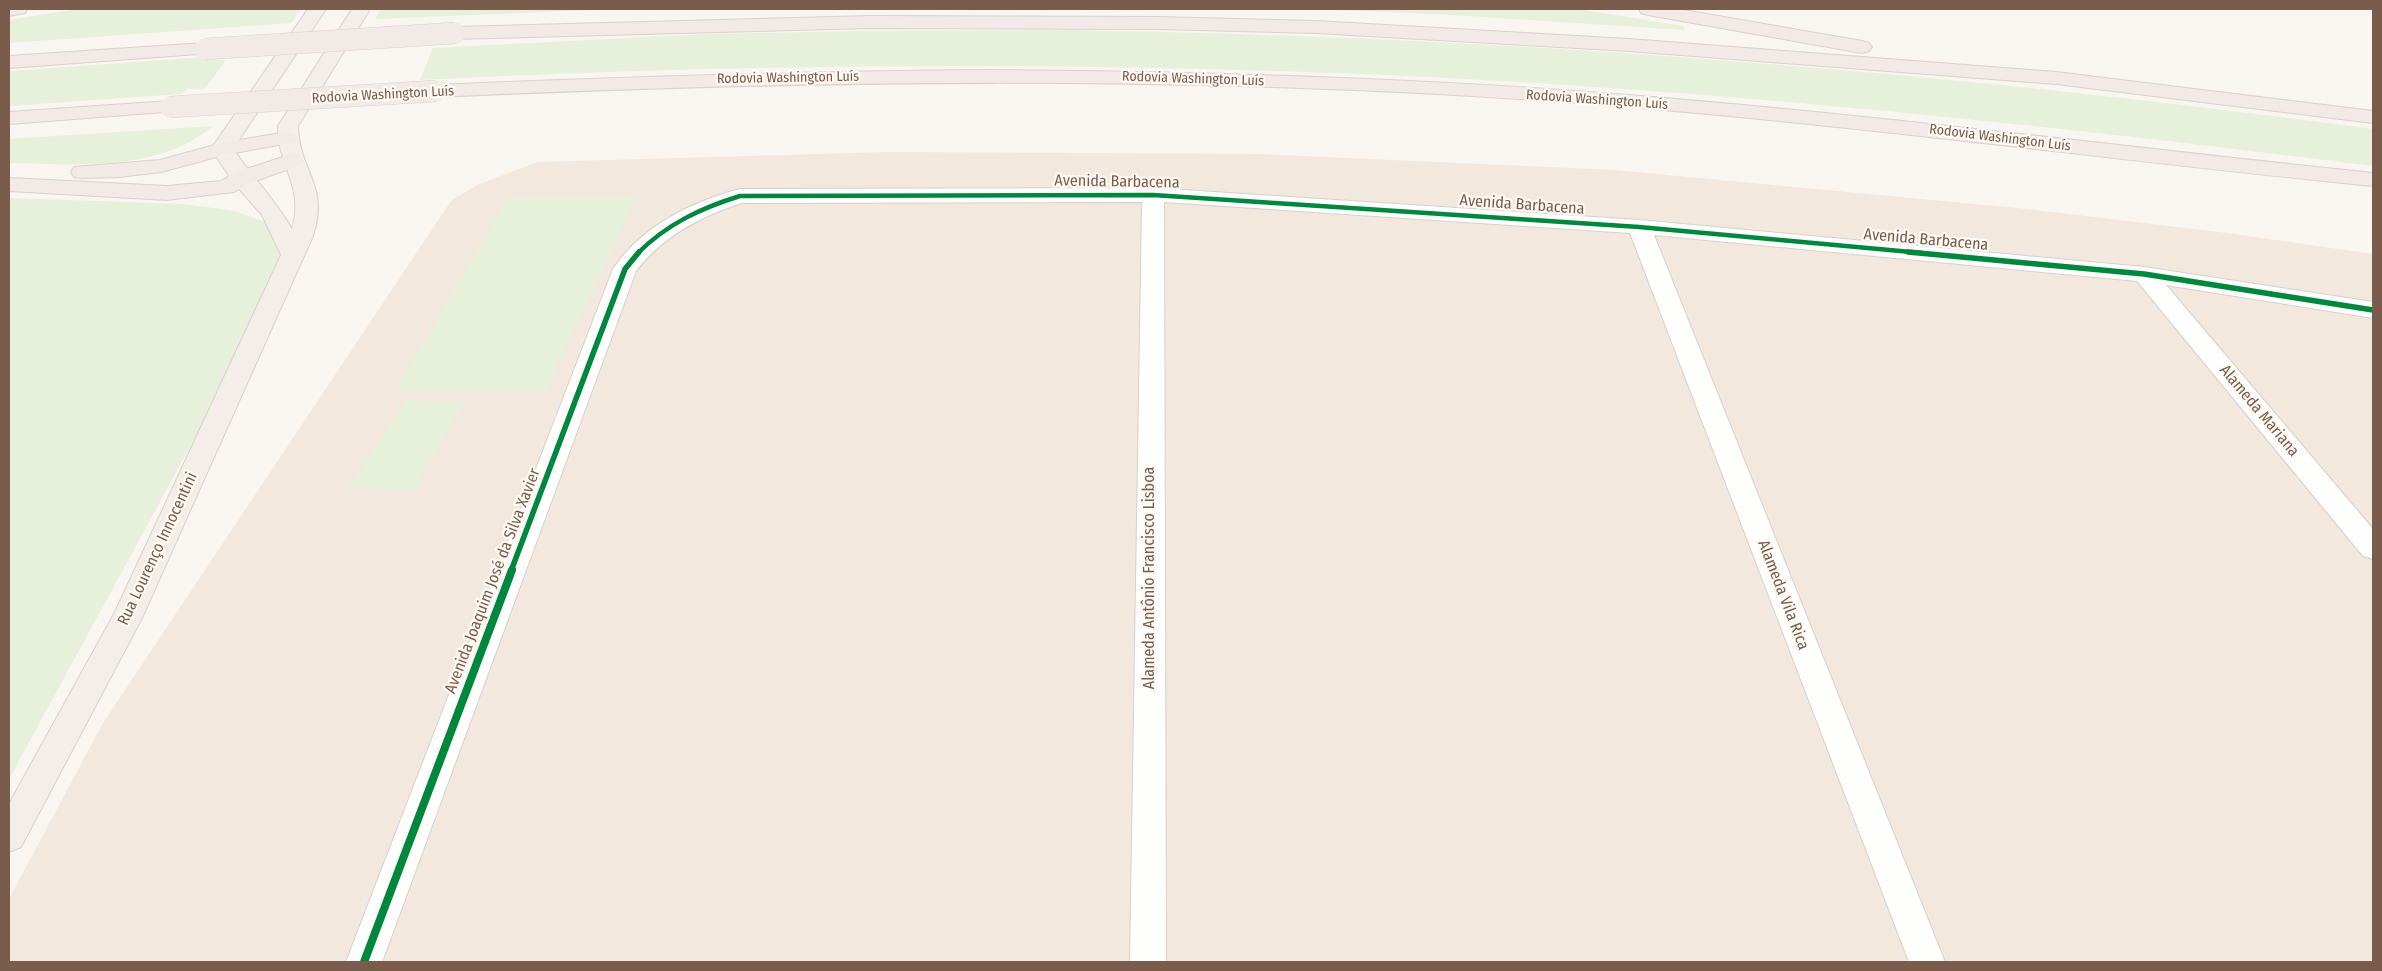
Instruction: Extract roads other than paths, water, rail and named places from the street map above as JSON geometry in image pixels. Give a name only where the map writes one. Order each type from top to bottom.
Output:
[{"type":"highway","points":[[9,10],[18,9]]},
{"type":"highway","points":[[1648,9],[2056,78]]},
{"type":"highway","points":[[9,62],[455,33],[850,22],[1158,23],[1461,35],[1840,60],[2056,78],[2373,117]]},
{"type":"highway","name":"Rodovia Washington Luís","points":[[9,118],[436,91],[617,82],[988,75],[1319,83],[1547,95],[1751,112],[1910,127],[2373,180]]},
{"type":"highway","points":[[2294,106],[2373,113]]},
{"type":"highway","points":[[9,173],[119,171],[160,166],[222,149],[287,138]]},
{"type":"highway","points":[[9,185],[167,193],[226,186],[242,178],[292,160]]},
{"type":"highway","points":[[2232,165],[2373,189]]},
{"type":"main road","points":[[294,255],[271,212],[242,178],[222,149],[317,9]]},
{"type":"main road","points":[[287,138],[288,126],[361,9]]},
{"type":"main road","name":"Rua Lourenço Innocentini","points":[[9,836],[127,618],[306,226],[308,202],[306,189],[292,160],[287,138]]},
{"type":"street","name":"Avenida Barbacena","points":[[670,226],[694,212],[740,196],[1153,194],[1639,227],[2144,274],[2373,310]]},
{"type":"street","name":"Alameda Antônio Francisco Lisboa","points":[[1148,962],[1153,194]]},
{"type":"street","name":"Avenida Joaquim José da Silva Xavier","points":[[364,962],[625,269],[635,254],[670,226]]},
{"type":"street","name":"Alameda Vila Rica","points":[[1639,227],[1927,962]]},
{"type":"street","name":"Alameda Mariana","points":[[2144,274],[2373,548]]}]
